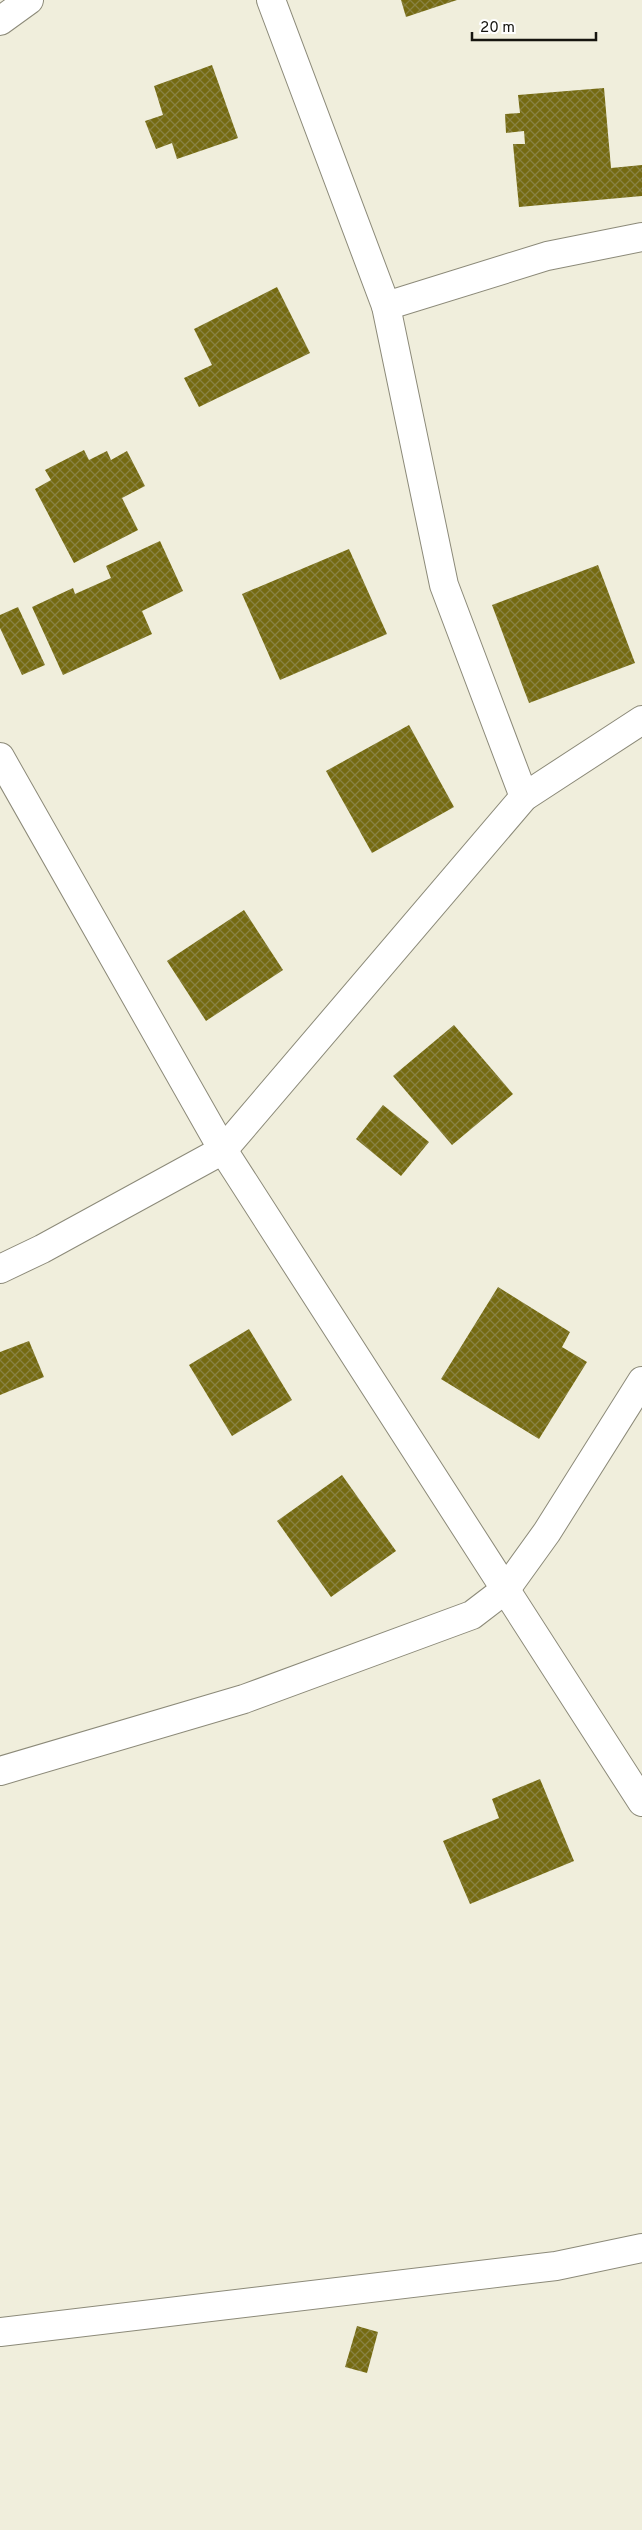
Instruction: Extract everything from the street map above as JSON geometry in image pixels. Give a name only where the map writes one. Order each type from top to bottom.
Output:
[{"type":"street","points":[[0,21],[29,0]]},
{"type":"street","points":[[271,0],[386,306],[444,585],[524,797]]},
{"type":"street","points":[[386,306],[547,256],[642,237]]},
{"type":"street","points":[[0,1269],[42,1249],[223,1150],[524,797],[642,720]]},
{"type":"street","points":[[0,757],[223,1150],[642,1802]]},
{"type":"street","points":[[0,1772],[244,1699],[472,1615],[506,1589],[546,1532],[642,1381]]},
{"type":"street","points":[[0,2332],[556,2266],[642,2248]]},
{"type":"building","points":[[401,0],[457,0],[406,17]]},
{"type":"building","points":[[212,65],[238,138],[177,159],[172,143],[156,149],[145,121],[163,115],[154,86]]},
{"type":"building","points":[[604,88],[611,168],[642,165],[642,196],[519,207],[513,144],[525,144],[524,131],[506,133],[505,114],[520,113],[518,95]]},
{"type":"building","points":[[277,287],[310,353],[199,407],[184,378],[212,365],[194,329]]},
{"type":"building","points":[[84,450],[89,460],[107,451],[111,460],[127,451],[145,486],[122,498],[138,530],[74,563],[35,489],[51,480],[45,470]]},
{"type":"building","points":[[160,541],[183,591],[142,611],[152,634],[63,675],[32,607],[73,588],[75,594],[111,578],[106,566]]},
{"type":"building","points":[[349,549],[387,634],[280,680],[242,594]]},
{"type":"building","points":[[598,565],[635,663],[529,703],[492,605]]},
{"type":"building","points":[[18,607],[45,665],[22,675],[0,628],[0,615]]},
{"type":"building","points":[[409,725],[454,807],[372,853],[326,771]]},
{"type":"building","points":[[244,910],[283,970],[206,1021],[167,961]]},
{"type":"building","points":[[454,1025],[513,1094],[452,1145],[393,1076]]},
{"type":"building","points":[[383,1105],[429,1142],[401,1176],[356,1139]]},
{"type":"building","points":[[498,1287],[570,1332],[562,1347],[587,1362],[539,1439],[441,1379]]},
{"type":"building","points":[[249,1329],[292,1400],[232,1436],[189,1365]]},
{"type":"building","points":[[29,1341],[44,1377],[0,1395],[0,1352]]},
{"type":"building","points":[[342,1475],[396,1551],[331,1597],[277,1521]]},
{"type":"building","points":[[540,1779],[574,1861],[470,1904],[443,1841],[499,1818],[492,1799]]},
{"type":"building","points":[[357,2326],[378,2332],[367,2373],[345,2367]]}]
